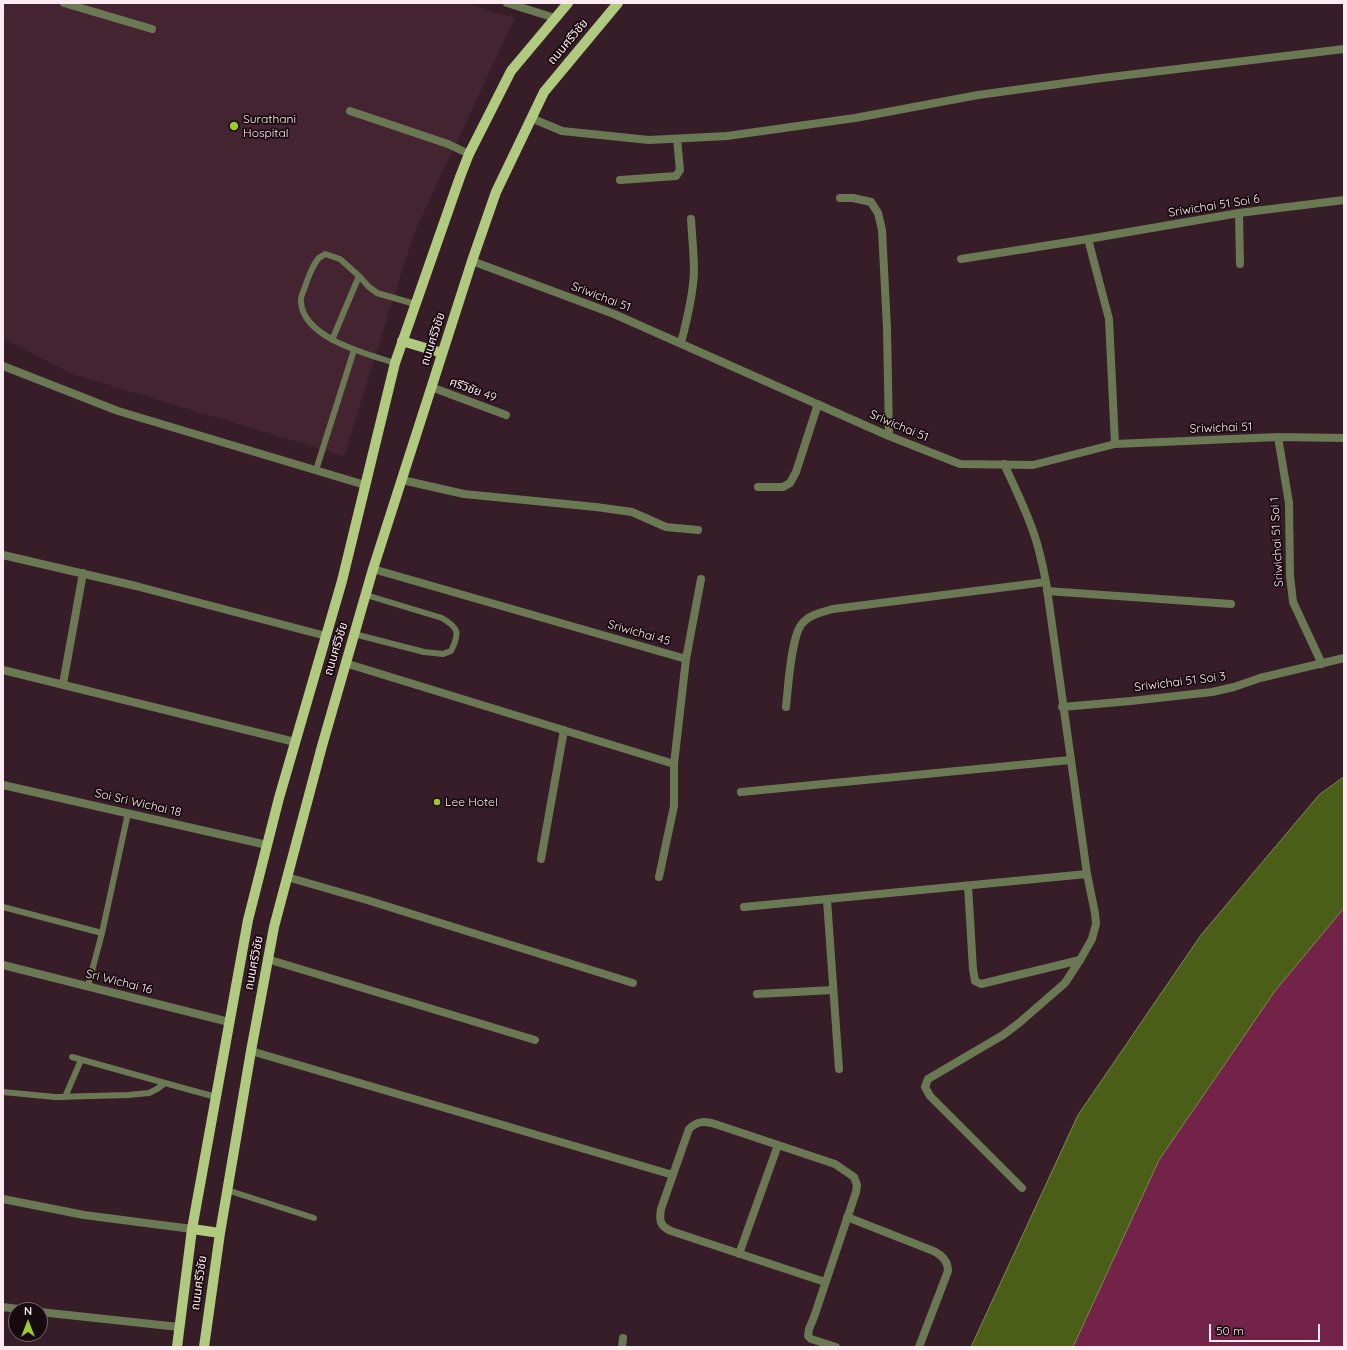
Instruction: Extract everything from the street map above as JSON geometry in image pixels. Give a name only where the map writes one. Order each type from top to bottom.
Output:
[{"type":"main road","name":"ถนนศรีวิชัย","points":[[177,1347],[192,1229],[248,920],[295,742],[342,581],[394,363],[469,154],[511,71],[568,3]]},
{"type":"main road","name":"ถนนศรีวิชัย","points":[[204,1347],[220,1233],[267,959],[287,877],[345,663],[373,568],[472,260],[496,192],[544,92],[618,3]]},
{"type":"main road","points":[[402,341],[442,353]]},
{"type":"main road","points":[[192,1229],[220,1233]]},
{"type":"street","points":[[64,3],[152,29]]},
{"type":"street","points":[[507,3],[555,18]]},
{"type":"street","points":[[531,118],[562,131],[649,140],[726,136],[855,118],[978,95],[1102,78],[1344,49]]},
{"type":"street","points":[[350,111],[448,144],[469,154]]},
{"type":"street","points":[[620,180],[676,176],[680,170],[677,138]]},
{"type":"street","points":[[840,198],[853,198],[870,202],[878,213],[882,230],[887,328],[889,436]]},
{"type":"street","name":"Sriwichai 51 Soi 6","points":[[962,259],[1239,213],[1344,200]]},
{"type":"street","points":[[1239,213],[1240,264]]},
{"type":"street","points":[[681,343],[688,316],[694,272],[691,219]]},
{"type":"street","points":[[1088,239],[1109,319],[1115,444]]},
{"type":"street","name":"Sriwichai 51","points":[[472,260],[614,314],[889,436],[960,464],[1033,465],[1115,444],[1278,437],[1344,438]]},
{"type":"street","points":[[3,366],[118,411],[365,485]]},
{"type":"street","name":"ศรีวิชัย 49","points":[[431,387],[506,415]]},
{"type":"street","points":[[758,487],[783,487],[790,483],[796,472],[818,404]]},
{"type":"street","name":"Sriwichai 51 Soi 1","points":[[1278,437],[1289,503],[1290,576],[1293,602],[1322,664]]},
{"type":"street","points":[[1004,464],[1036,539],[1046,582],[1062,707],[1096,924],[1092,938],[1065,983],[1003,1035],[928,1080],[925,1087],[930,1096],[1022,1188]]},
{"type":"street","points":[[402,480],[464,494],[632,512],[666,527],[698,530]]},
{"type":"street","points":[[3,555],[136,586],[326,636]]},
{"type":"street","name":"Sriwichai 45","points":[[373,568],[686,659]]},
{"type":"street","points":[[64,684],[83,574]]},
{"type":"street","points":[[659,877],[674,806],[674,764],[686,659],[701,579]]},
{"type":"street","points":[[786,707],[794,638],[801,625],[813,616],[833,609],[1046,582]]},
{"type":"street","points":[[1047,591],[1231,604]]},
{"type":"street","name":"Sriwichai 51 Soi 3","points":[[1062,707],[1212,692],[1234,687],[1260,678],[1344,658]]},
{"type":"street","points":[[345,663],[674,764]]},
{"type":"street","points":[[3,670],[295,742]]},
{"type":"street","points":[[541,859],[564,730]]},
{"type":"street","points":[[741,792],[1070,760]]},
{"type":"street","name":"Soi Sri Wichai 18","points":[[3,785],[267,845]]},
{"type":"street","points":[[744,907],[1087,874]]},
{"type":"street","points":[[287,877],[374,902],[633,983]]},
{"type":"street","points":[[968,886],[975,981],[981,984],[1080,960]]},
{"type":"street","points":[[826,900],[839,1069]]},
{"type":"street","points":[[267,959],[535,1040]]},
{"type":"street","name":"Sri Wichai 16","points":[[3,966],[229,1022]]},
{"type":"street","points":[[757,994],[833,990]]},
{"type":"street","points":[[251,1051],[672,1175]]},
{"type":"street","points":[[825,1282],[671,1231],[660,1223],[661,1209],[689,1129],[699,1122],[710,1122],[835,1164],[854,1177],[857,1185],[856,1192],[809,1329],[808,1336],[811,1339],[836,1347]]},
{"type":"street","points":[[739,1254],[778,1145]]},
{"type":"street","points":[[3,1199],[84,1214],[192,1229]]},
{"type":"street","points":[[847,1217],[931,1250],[945,1258],[948,1271],[919,1347]]},
{"type":"street","points":[[48,1313],[179,1327]]},
{"type":"street","points":[[622,1347],[623,1338]]},
{"type":"lane","points":[[394,363],[354,350],[332,340],[311,325],[303,313],[300,301],[306,283],[318,259],[325,254],[340,259],[377,293],[415,304]]},
{"type":"lane","points":[[332,340],[359,276]]},
{"type":"lane","points":[[316,470],[354,350]]},
{"type":"lane","points":[[354,634],[424,652],[443,654],[452,651],[456,641],[457,631],[453,625],[442,618],[366,595]]},
{"type":"lane","points":[[88,986],[102,933],[128,813]]},
{"type":"lane","points":[[3,907],[102,933]]},
{"type":"lane","points":[[72,1057],[216,1097]]},
{"type":"lane","points":[[65,1097],[81,1060]]},
{"type":"lane","points":[[3,1092],[65,1097],[128,1095],[149,1092],[157,1089],[165,1083]]},
{"type":"lane","points":[[227,1190],[314,1218]]},
{"type":"shaded area","name":"Surathani Hospital","points":[[3,3],[466,3],[515,18],[414,233],[344,456],[72,374],[3,338]]},
{"type":"shaded area","points":[[1344,777],[1344,908],[1275,991],[1159,1160],[1073,1347],[971,1347],[1078,1115],[1201,935],[1319,795]]},
{"type":"shaded area","points":[[1344,908],[1344,1347],[1073,1347],[1159,1160],[1275,991]]},
{"type":"place","name":"Surathani Hospital","points":[[234,126]]},
{"type":"place","name":"Lee Hotel","points":[[437,802]]}]
